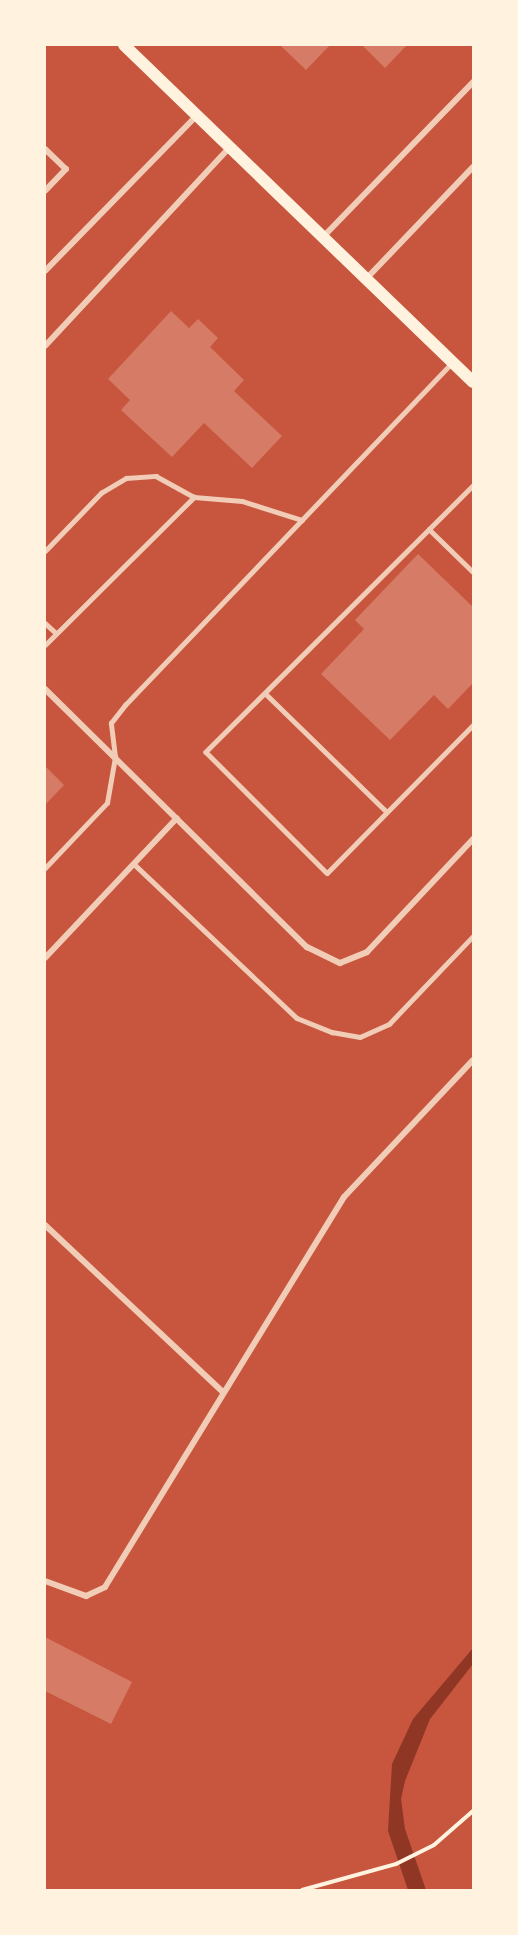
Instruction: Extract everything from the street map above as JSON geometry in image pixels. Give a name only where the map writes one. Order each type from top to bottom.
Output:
[{"type":"main road","points":[[124,45],[473,382]]},
{"type":"street","points":[[323,237],[473,82]]},
{"type":"street","points":[[45,271],[197,115]]},
{"type":"street","points":[[45,346],[230,147]]},
{"type":"street","points":[[45,149],[66,169],[45,191]]},
{"type":"street","points":[[366,279],[473,167]]},
{"type":"street","points":[[45,689],[307,947],[340,963],[367,952],[473,839]]},
{"type":"street","points":[[45,958],[177,818]]},
{"type":"street","points":[[45,1581],[86,1596],[105,1587],[344,1197],[473,1060]]},
{"type":"street","points":[[45,1225],[223,1392]]},
{"type":"lane","points":[[45,868],[107,803],[115,757],[111,723],[125,705],[452,363]]},
{"type":"lane","points":[[45,551],[101,493],[126,478],[156,477],[194,497],[242,501],[302,520]]},
{"type":"lane","points":[[473,486],[206,752],[327,873],[473,725]]},
{"type":"lane","points":[[45,645],[194,497]]},
{"type":"lane","points":[[429,529],[473,572]]},
{"type":"lane","points":[[45,623],[56,633]]},
{"type":"lane","points":[[265,693],[387,812]]},
{"type":"lane","points":[[134,864],[297,1018],[332,1032],[360,1037],[389,1024],[473,936]]},
{"type":"path","points":[[302,1890],[396,1864],[434,1845],[473,1811]]},
{"type":"shaded area","points":[[473,1648],[473,1664],[430,1719],[405,1781],[401,1799],[405,1829],[426,1890],[408,1890],[388,1831],[392,1764],[413,1719]]},
{"type":"building","points":[[280,45],[330,45],[306,70]]},
{"type":"building","points":[[362,45],[407,45],[385,68]]},
{"type":"building","points":[[171,311],[189,328],[198,319],[218,338],[210,347],[244,380],[234,391],[282,436],[252,468],[204,423],[172,457],[121,410],[130,400],[108,379]]},
{"type":"building","points":[[418,554],[473,607],[473,683],[448,709],[434,695],[390,740],[321,674],[364,629],[355,620]]},
{"type":"building","points":[[45,766],[64,785],[45,805]]},
{"type":"building","points":[[45,1637],[132,1682],[111,1724],[45,1691]]}]
